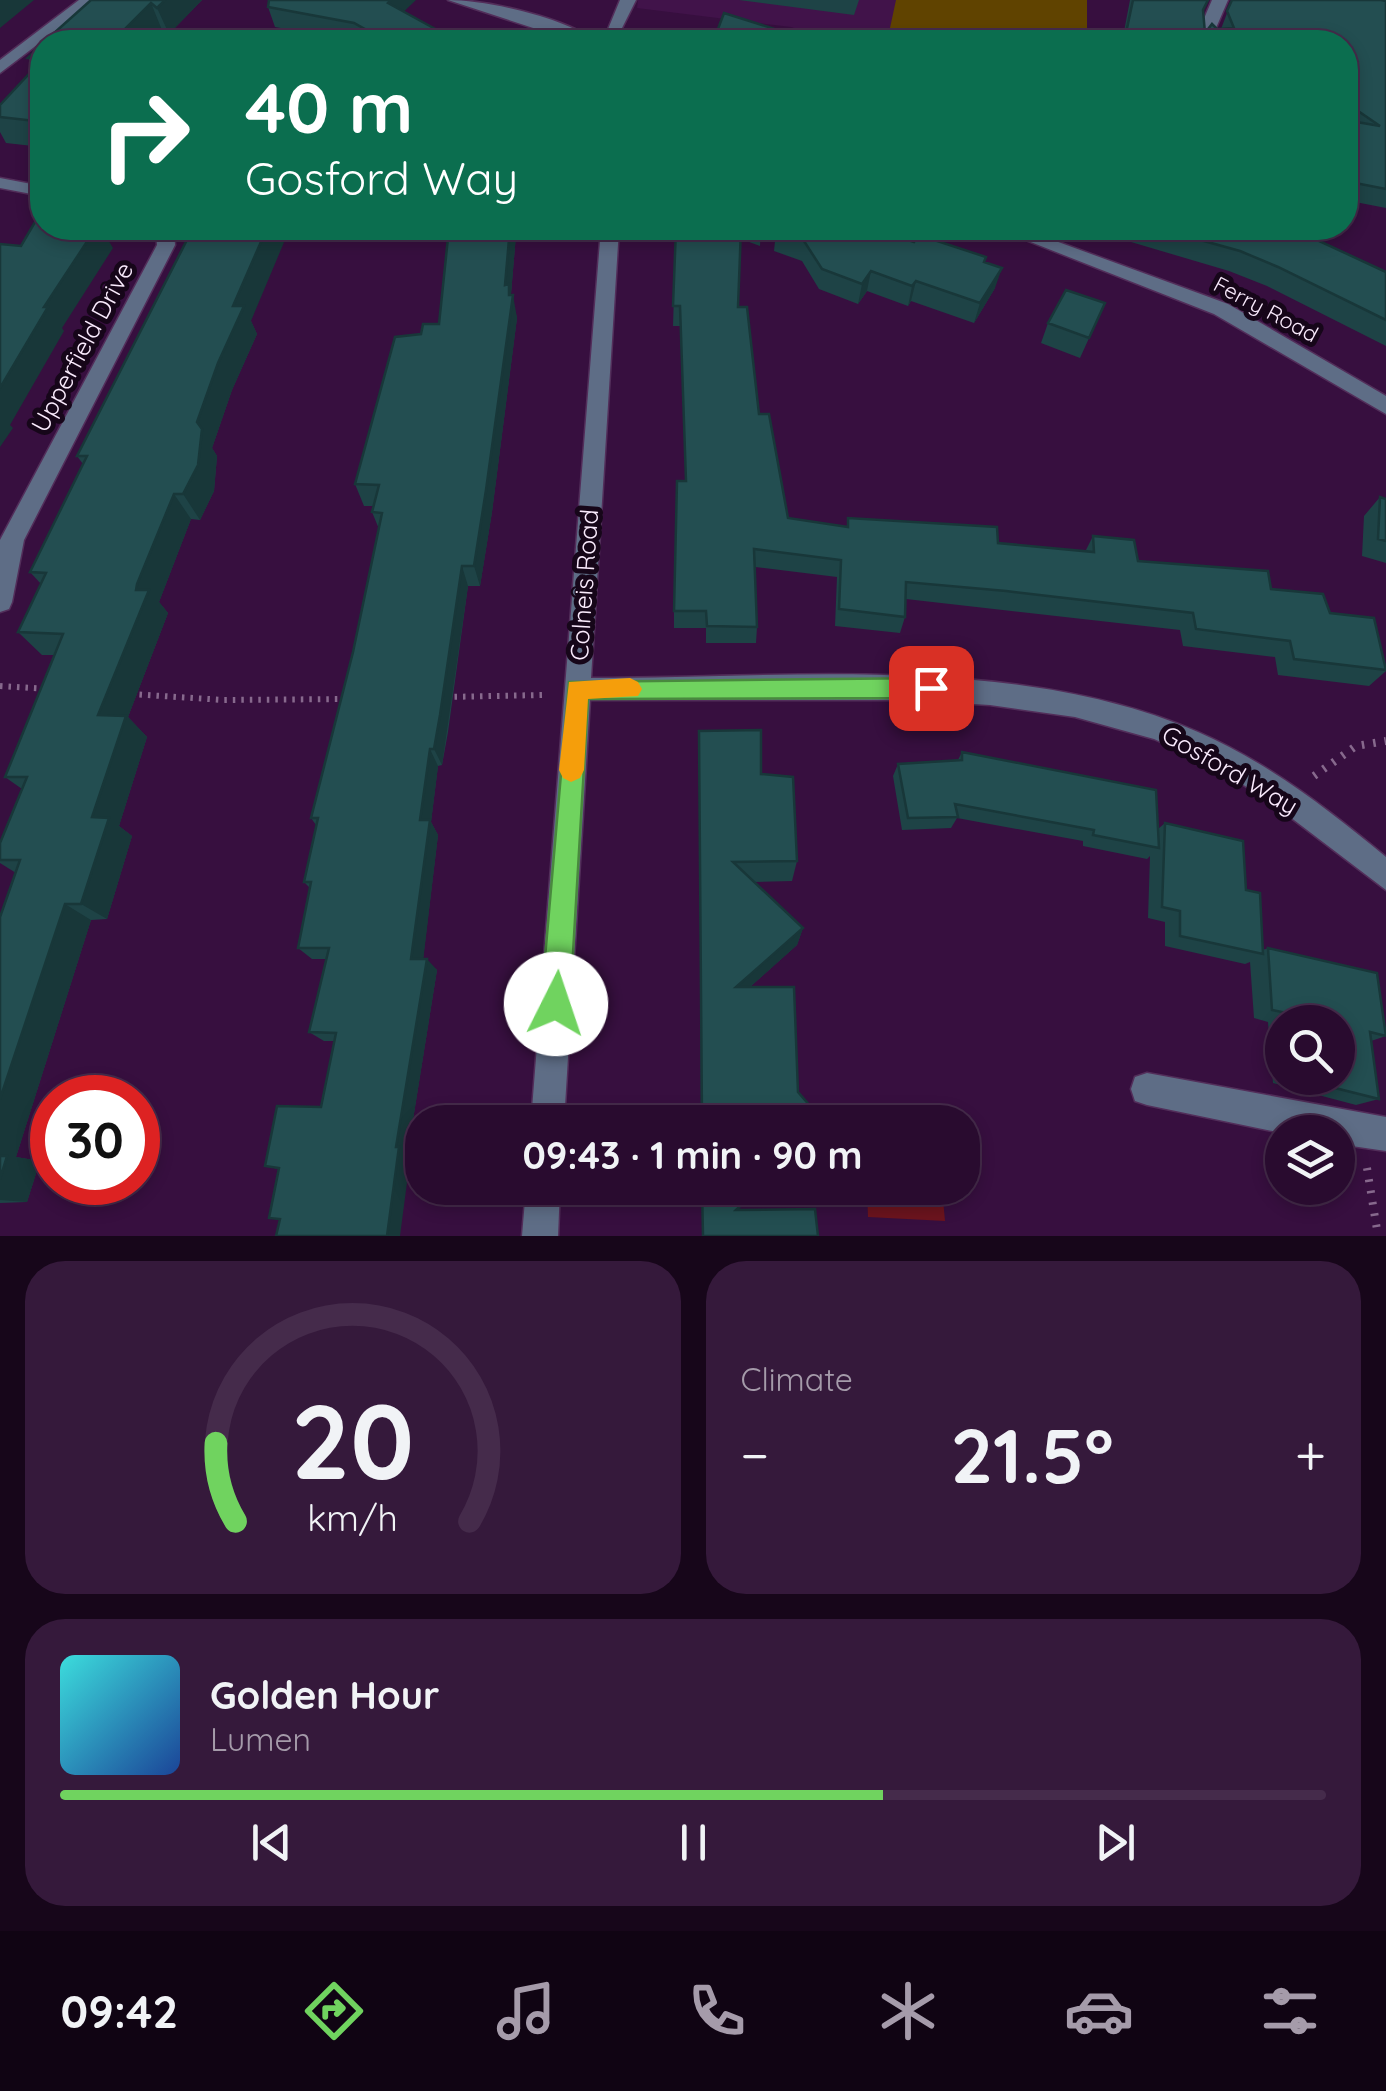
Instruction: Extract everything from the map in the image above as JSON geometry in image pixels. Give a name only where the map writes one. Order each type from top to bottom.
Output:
[{"type":"street","points":[[50,30],[89,0]]},
{"type":"street","points":[[456,0],[557,30]]},
{"type":"street","points":[[615,30],[628,0]]},
{"type":"street","points":[[1209,30],[1220,0]]},
{"type":"street","points":[[0,68],[30,45]]},
{"type":"street","points":[[0,183],[30,188]]},
{"type":"street","name":"Upperfield Drive","points":[[0,602],[12,540],[166,240]]},
{"type":"street","name":"Colneis Road","points":[[549,1105],[609,240]]},
{"type":"street","name":"Ferry Road","points":[[1036,240],[1221,309],[1386,406]]},
{"type":"street","name":"Gosford Way","points":[[577,689],[931,688],[1044,700],[1158,728],[1234,766],[1288,800],[1386,876]]},
{"type":"street","points":[[1148,1089],[1373,1133]]},
{"type":"street","points":[[540,1236],[542,1205]]},
{"type":"path","points":[[0,686],[56,689]]},
{"type":"path","points":[[440,698],[538,696],[577,689]]},
{"type":"path","points":[[112,693],[224,700],[361,698]]},
{"type":"path","points":[[1288,800],[1340,752],[1374,740],[1386,740]]},
{"type":"path","points":[[1373,1133],[1378,1236]]},
{"type":"shaded area","points":[[638,0],[1087,0],[1087,30],[801,30],[637,8]]},
{"type":"shaded area","points":[[896,0],[1087,0],[1087,30],[890,30]]},
{"type":"shaded area","points":[[868,1205],[944,1205],[945,1221],[868,1217]]},
{"type":"building","points":[[91,0],[165,0],[157,8],[151,3],[124,30],[57,30]]},
{"type":"building","points":[[269,0],[391,0],[388,3],[437,30],[367,30],[354,23],[268,7]]},
{"type":"building","points":[[1133,0],[1208,0],[1203,10],[1205,30],[1127,30]]},
{"type":"building","points":[[1232,0],[1386,1],[1386,189],[1358,184],[1358,122],[1380,126],[1358,111],[1358,30],[1207,30],[1212,24],[1217,29],[1234,28],[1227,11]]},
{"type":"building","points":[[724,13],[778,30],[718,30]]},
{"type":"building","points":[[30,73],[30,120],[0,117],[0,105]]},
{"type":"building","points":[[30,231],[30,240],[88,240],[44,307],[48,307],[0,388],[0,244],[21,246]]},
{"type":"building","points":[[187,240],[262,240],[233,306],[244,306],[197,422],[202,429],[198,465],[183,494],[174,494],[137,584],[136,590],[149,590],[98,715],[126,716],[92,817],[109,818],[81,904],[65,904],[0,1099],[0,917],[20,860],[0,860],[0,843],[27,777],[5,777],[63,634],[18,632],[46,573],[30,572],[87,456],[77,456]]},
{"type":"building","points":[[448,240],[509,240],[505,285],[509,284],[509,295],[513,295],[486,490],[474,566],[462,566],[420,820],[430,820],[411,959],[427,959],[396,1147],[387,1236],[276,1236],[280,1219],[269,1218],[279,1168],[265,1166],[277,1106],[321,1107],[336,1033],[309,1032],[329,948],[298,948],[311,882],[304,882],[318,818],[311,818],[353,652],[382,513],[372,512],[379,485],[355,484],[395,337],[421,334],[423,324],[439,324]]},
{"type":"building","points":[[676,240],[741,240],[738,307],[747,307],[759,414],[769,414],[788,518],[848,527],[848,518],[997,527],[998,543],[1094,552],[1093,536],[1134,540],[1138,561],[1268,571],[1271,589],[1323,594],[1330,613],[1374,618],[1386,670],[1294,659],[1290,641],[1196,629],[1193,613],[1006,591],[906,582],[905,617],[839,609],[841,560],[754,549],[757,627],[707,626],[706,611],[674,611],[677,481],[686,481],[680,306],[673,306]]},
{"type":"building","points":[[934,240],[986,257],[984,262],[1002,268],[980,303],[916,281],[912,286],[871,271],[862,284],[822,269],[804,241]]},
{"type":"building","points":[[1200,240],[1317,240],[1386,272],[1386,320],[1278,267]]},
{"type":"building","points":[[1066,290],[1105,303],[1089,338],[1048,323]]},
{"type":"building","points":[[1380,497],[1386,499],[1386,541],[1378,539]]},
{"type":"building","points":[[761,730],[761,774],[793,777],[797,861],[733,862],[803,928],[736,987],[794,987],[798,1092],[809,1105],[702,1105],[699,731]]},
{"type":"building","points":[[962,752],[1156,790],[1159,848],[1093,835],[1094,830],[955,804],[958,817],[908,818],[898,764],[962,760]]},
{"type":"building","points":[[1165,823],[1243,841],[1246,890],[1260,893],[1263,954],[1180,936],[1180,911],[1162,907]]},
{"type":"building","points":[[1268,948],[1377,973],[1386,1036],[1370,1032],[1379,1099],[1355,1093],[1355,1005],[1272,1005]]},
{"type":"building","points":[[0,1156],[7,1156],[0,1179]]},
{"type":"building","points":[[702,1205],[741,1205],[736,1210],[815,1209],[818,1236],[703,1236]]},
{"type":"slow traffic","points":[[571,770],[577,689],[630,689]]},
{"type":"route","points":[[556,1004],[577,689],[931,688]]}]
